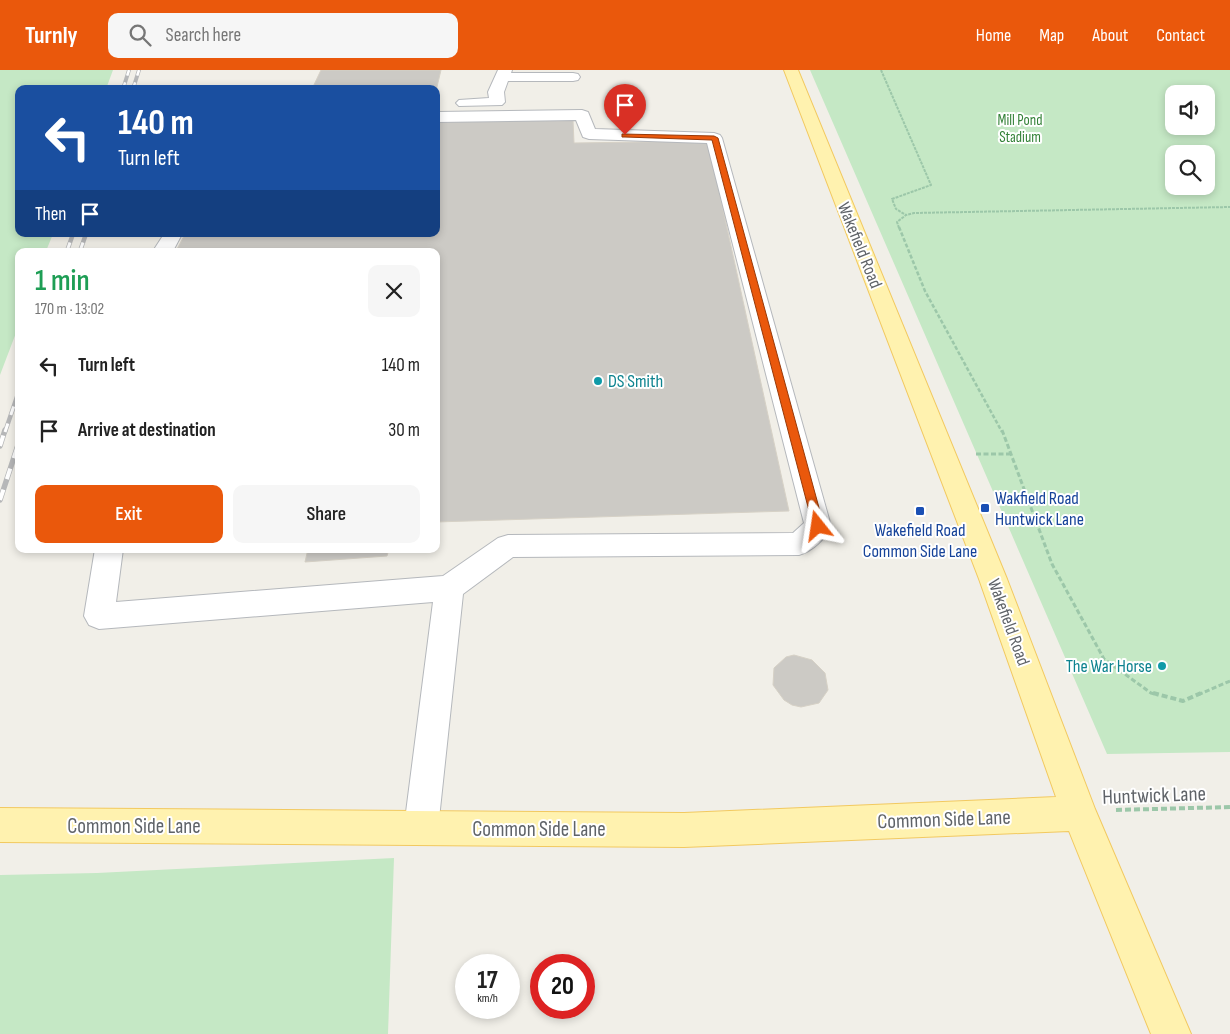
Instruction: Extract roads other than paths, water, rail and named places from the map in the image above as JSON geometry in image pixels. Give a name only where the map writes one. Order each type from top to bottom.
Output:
[{"type":"main road","name":"Wakefield Road","points":[[791,70],[993,579],[1078,813],[1172,1034]]},
{"type":"main road","name":"Common Side Lane","points":[[0,825],[684,830],[1078,813]]},
{"type":"lane","points":[[496,102],[496,92],[504,74],[573,77]]},
{"type":"lane","points":[[440,110],[496,102],[574,100]]},
{"type":"lane","points":[[108,553],[98,616],[449,588],[508,546],[799,544],[818,526],[714,138],[589,134],[582,116],[440,110]]},
{"type":"lane","points":[[165,248],[171,237]]},
{"type":"lane","points":[[421,828],[449,588]]},
{"type":"railway","points":[[124,85],[129,70]]},
{"type":"railway","points":[[134,85],[139,70]]},
{"type":"railway","points":[[68,248],[72,237]]},
{"type":"railway","points":[[81,248],[85,237]]},
{"type":"railway","points":[[5,432],[15,403]]},
{"type":"railway","points":[[0,446],[5,430]]},
{"type":"railway","points":[[0,500],[15,454]]},
{"type":"place","name":"DS Smith","points":[[598,381]]},
{"type":"place","name":"Wakfield Road Huntwick Lane","points":[[985,508]]},
{"type":"place","name":"Wakefield Road Common Side Lane","points":[[920,511]]},
{"type":"place","name":"The War Horse","points":[[1162,666]]},
{"type":"park label","name":"Mill Pond Stadium","points":[[1020,128]]}]
